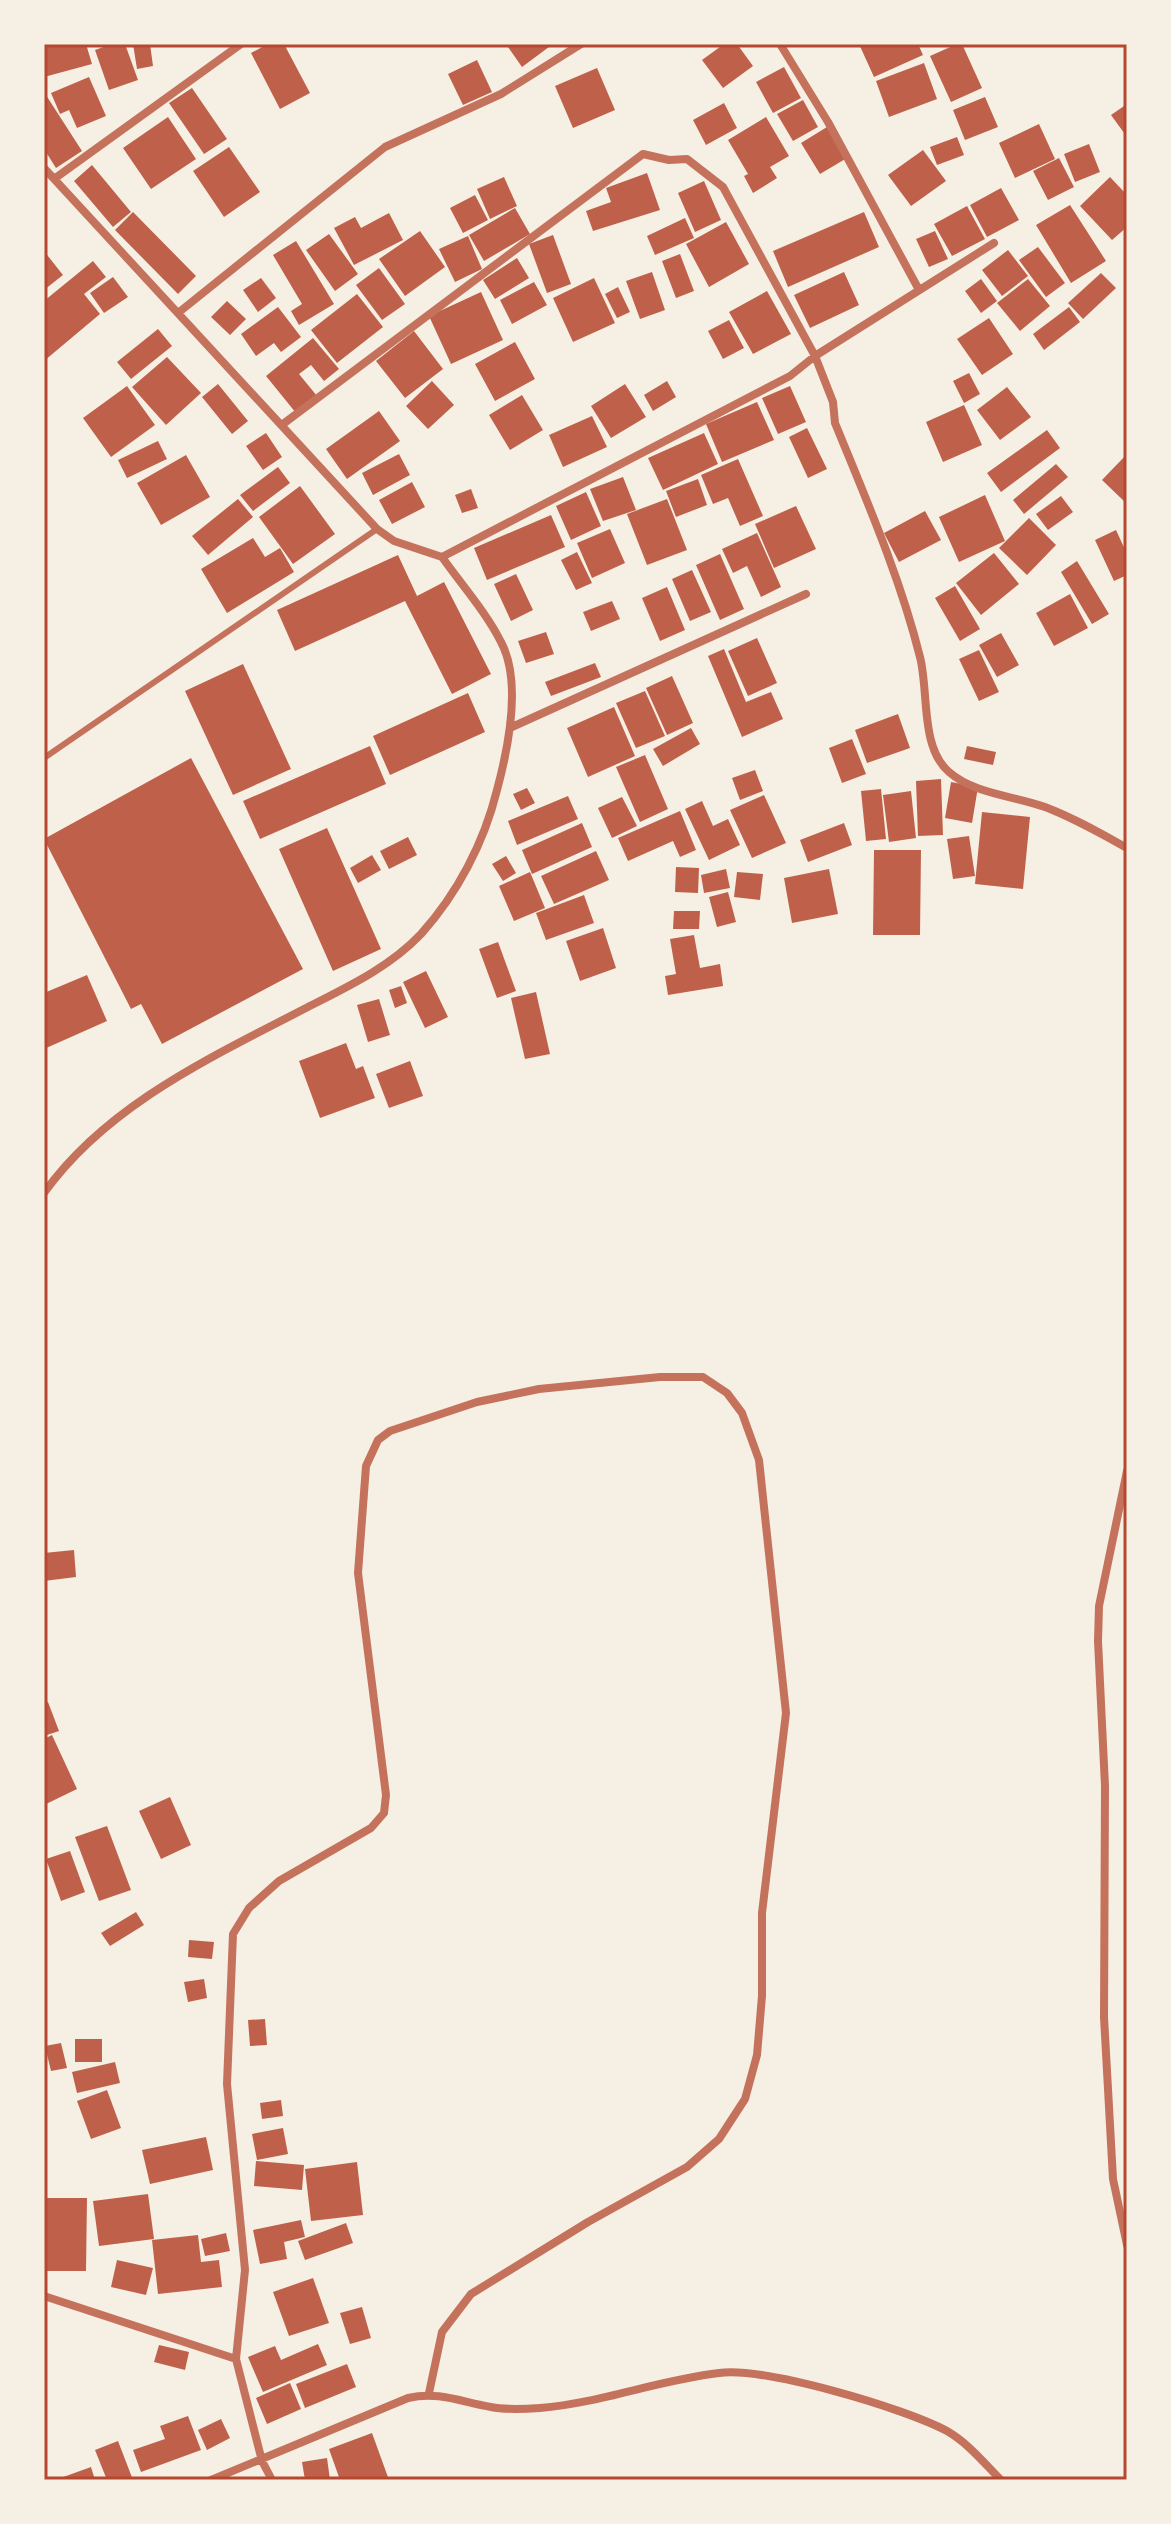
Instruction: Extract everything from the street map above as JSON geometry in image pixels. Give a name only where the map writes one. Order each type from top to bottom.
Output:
[{"type":"street","points":[[54,179],[241,44]]},
{"type":"street","points":[[178,313],[385,147],[501,94],[581,44]]},
{"type":"street","points":[[780,44],[828,122],[918,288]]},
{"type":"street","points":[[283,424],[643,154],[669,160],[687,159],[723,187],[815,356],[833,402],[835,423],[895,579],[920,659],[932,739],[939,762],[952,775],[998,794],[1044,806],[1127,848]]},
{"type":"street","points":[[44,168],[377,529],[394,541],[442,557],[503,643],[512,727],[491,814],[474,856],[420,934],[364,978],[193,1067],[100,1130],[65,1164],[44,1193]]},
{"type":"street","points":[[442,557],[790,376],[918,288],[994,243]]},
{"type":"street","points":[[512,727],[806,594]]},
{"type":"street","points":[[272,2480],[262,2461],[236,2359],[244,2311],[245,2270],[227,2084],[233,1934],[249,1908],[279,1881],[371,1828],[384,1813],[386,1795],[358,1573],[366,1466],[378,1440],[390,1431],[477,1402],[539,1389],[660,1377],[703,1377],[727,1393],[742,1413],[759,1460],[786,1713],[762,1913],[762,1996],[757,2055],[745,2099],[719,2139],[687,2167],[588,2222],[471,2294],[442,2332],[429,2393]]},
{"type":"street","points":[[1127,1471],[1099,1606],[1098,1641],[1105,1786],[1104,2017],[1113,2179],[1127,2245]]},
{"type":"street","points":[[44,2296],[236,2359]]},
{"type":"street","points":[[211,2480],[408,2398],[429,2393],[493,2408],[537,2408],[579,2404],[718,2373],[776,2377],[895,2410],[947,2431],[1001,2480]]},
{"type":"lane","points":[[44,758],[377,529]]},
{"type":"building","points":[[44,44],[86,44],[92,64],[44,77]]},
{"type":"building","points":[[112,44],[125,44],[138,80],[109,90],[95,50]]},
{"type":"building","points":[[133,44],[150,44],[153,66],[137,69]]},
{"type":"building","points":[[268,44],[284,44],[310,93],[280,109],[251,53]]},
{"type":"building","points":[[506,44],[553,44],[522,67]]},
{"type":"building","points":[[724,44],[737,44],[753,66],[723,88],[702,60]]},
{"type":"building","points":[[859,44],[918,44],[923,55],[874,77]]},
{"type":"building","points":[[962,44],[982,88],[951,102],[930,56]]},
{"type":"building","points":[[477,60],[492,92],[463,105],[448,74]]},
{"type":"building","points":[[924,63],[937,99],[889,117],[876,81]]},
{"type":"building","points":[[784,67],[801,98],[773,113],[756,82]]},
{"type":"building","points":[[597,68],[615,110],[573,128],[555,86]]},
{"type":"building","points":[[89,77],[106,116],[77,128],[69,110],[60,114],[51,93]]},
{"type":"building","points":[[192,88],[227,139],[204,154],[169,103]]},
{"type":"building","points":[[44,92],[82,151],[56,168],[44,149]]},
{"type":"building","points":[[985,97],[998,127],[965,140],[953,110]]},
{"type":"building","points":[[803,100],[818,127],[793,141],[777,114]]},
{"type":"building","points":[[724,103],[737,128],[706,145],[693,120]]},
{"type":"building","points":[[1127,104],[1127,137],[1111,115]]},
{"type":"building","points":[[168,117],[196,159],[151,189],[123,148]]},
{"type":"building","points":[[766,117],[789,156],[770,167],[777,178],[753,193],[744,176],[748,174],[728,140]]},
{"type":"building","points":[[1039,124],[1055,159],[1015,178],[999,143]]},
{"type":"building","points":[[827,127],[847,158],[820,174],[801,143]]},
{"type":"building","points":[[957,137],[964,155],[937,165],[930,147]]},
{"type":"building","points":[[1089,144],[1100,172],[1075,182],[1064,154]]},
{"type":"building","points":[[229,147],[260,192],[224,217],[193,171]]},
{"type":"building","points":[[923,150],[946,181],[911,206],[888,175]]},
{"type":"building","points":[[1059,158],[1074,187],[1048,200],[1033,171]]},
{"type":"building","points":[[92,165],[131,212],[113,227],[74,181]]},
{"type":"building","points":[[647,173],[660,210],[593,231],[586,211],[611,202],[606,188]]},
{"type":"building","points":[[504,177],[517,206],[490,219],[477,189]]},
{"type":"building","points":[[1110,177],[1127,195],[1127,227],[1112,240],[1080,206]]},
{"type":"building","points":[[704,181],[721,220],[695,232],[678,193]]},
{"type":"building","points":[[1001,188],[1019,220],[987,237],[970,205]]},
{"type":"building","points":[[475,195],[488,220],[463,233],[450,208]]},
{"type":"building","points":[[1070,205],[1106,261],[1071,283],[1036,225]]},
{"type":"building","points":[[967,206],[985,239],[952,256],[934,224]]},
{"type":"building","points":[[515,208],[530,234],[484,261],[469,235]]},
{"type":"building","points":[[133,212],[196,276],[178,294],[115,230]]},
{"type":"building","points":[[864,212],[879,247],[788,287],[773,251]]},
{"type":"building","points":[[389,213],[403,240],[354,265],[334,228],[355,217],[361,228]]},
{"type":"building","points":[[685,218],[694,238],[655,255],[647,236]]},
{"type":"building","points":[[726,222],[749,264],[709,287],[686,244]]},
{"type":"building","points":[[420,231],[445,267],[405,296],[379,259]]},
{"type":"building","points":[[935,231],[948,259],[929,267],[916,239]]},
{"type":"building","points":[[329,234],[358,274],[335,291],[306,250]]},
{"type":"building","points":[[553,235],[571,284],[547,293],[529,244]]},
{"type":"building","points":[[468,236],[482,269],[455,282],[439,249]]},
{"type":"building","points":[[296,241],[334,304],[299,325],[291,311],[302,304],[273,255]]},
{"type":"building","points":[[1038,247],[1065,283],[1046,297],[1019,260]]},
{"type":"building","points":[[1008,250],[1028,276],[1002,296],[982,270]]},
{"type":"building","points":[[44,251],[63,275],[44,290]]},
{"type":"building","points":[[680,254],[694,291],[676,298],[662,261]]},
{"type":"building","points":[[517,258],[529,278],[495,299],[483,280]]},
{"type":"building","points":[[93,261],[106,277],[84,294],[100,314],[44,361],[44,301]]},
{"type":"building","points":[[379,268],[405,304],[382,320],[356,285]]},
{"type":"building","points":[[652,272],[665,310],[640,319],[626,281]]},
{"type":"building","points":[[844,272],[859,305],[810,328],[794,295]]},
{"type":"building","points":[[1101,273],[1116,288],[1083,319],[1068,303]]},
{"type":"building","points":[[113,277],[128,297],[104,313],[90,293]]},
{"type":"building","points":[[261,278],[276,298],[258,312],[243,290]]},
{"type":"building","points":[[594,278],[615,323],[573,342],[553,298]]},
{"type":"building","points":[[981,279],[997,301],[981,313],[965,291]]},
{"type":"building","points":[[1028,279],[1050,306],[1020,331],[997,303]]},
{"type":"building","points":[[534,282],[547,305],[512,324],[500,300]]},
{"type":"building","points":[[618,287],[630,312],[617,318],[605,294]]},
{"type":"building","points":[[767,291],[791,334],[753,354],[729,312]]},
{"type":"building","points":[[481,292],[503,340],[451,364],[429,316]]},
{"type":"building","points":[[357,294],[383,327],[337,363],[311,330]]},
{"type":"building","points":[[227,301],[246,319],[230,335],[211,317]]},
{"type":"building","points":[[278,307],[301,337],[281,352],[274,343],[256,356],[241,334]]},
{"type":"building","points":[[1069,307],[1080,322],[1044,350],[1033,334]]},
{"type":"building","points":[[989,318],[1013,354],[982,375],[957,339]]},
{"type":"building","points":[[729,320],[744,348],[723,359],[708,331]]},
{"type":"building","points":[[158,329],[172,346],[131,379],[117,362]]},
{"type":"building","points":[[414,331],[443,369],[405,398],[376,361]]},
{"type":"building","points":[[313,338],[339,369],[324,381],[311,365],[299,374],[317,396],[296,413],[266,376]]},
{"type":"building","points":[[515,342],[535,379],[495,401],[475,364]]},
{"type":"building","points":[[167,357],[201,393],[166,425],[132,387]]},
{"type":"building","points":[[969,373],[980,394],[964,403],[953,381]]},
{"type":"building","points":[[432,381],[454,405],[428,429],[406,406]]},
{"type":"building","points":[[667,381],[676,397],[653,411],[644,395]]},
{"type":"building","points":[[218,384],[248,421],[232,434],[202,397]]},
{"type":"building","points":[[625,384],[646,417],[611,438],[591,406]]},
{"type":"building","points":[[127,386],[155,425],[111,457],[83,418]]},
{"type":"building","points":[[790,386],[806,422],[778,434],[762,398]]},
{"type":"building","points":[[1007,387],[1031,417],[1000,440],[977,410]]},
{"type":"building","points":[[522,395],[543,430],[510,450],[489,415]]},
{"type":"building","points":[[757,402],[774,440],[722,462],[706,424]]},
{"type":"building","points":[[964,405],[982,445],[943,462],[926,422]]},
{"type":"building","points":[[379,411],[400,441],[347,479],[326,449]]},
{"type":"building","points":[[592,416],[607,447],[563,467],[549,435]]},
{"type":"building","points":[[807,428],[827,469],[808,478],[789,437]]},
{"type":"building","points":[[1047,430],[1060,448],[1001,492],[987,473]]},
{"type":"building","points":[[266,433],[282,457],[263,470],[246,446]]},
{"type":"building","points":[[704,433],[718,464],[663,490],[648,458]]},
{"type":"building","points":[[158,441],[167,459],[127,478],[118,460]]},
{"type":"building","points":[[399,454],[410,475],[373,495],[362,473]]},
{"type":"building","points":[[1127,454],[1127,504],[1102,480]]},
{"type":"building","points":[[186,455],[210,497],[161,525],[137,483]]},
{"type":"building","points":[[738,459],[763,516],[740,526],[728,498],[713,504],[701,475]]},
{"type":"building","points":[[1056,464],[1068,477],[1024,514],[1013,500]]},
{"type":"building","points":[[278,467],[290,483],[253,511],[240,495]]},
{"type":"building","points":[[623,477],[636,510],[603,521],[590,489]]},
{"type":"building","points":[[698,479],[707,505],[676,517],[666,491]]},
{"type":"building","points":[[412,482],[425,507],[392,524],[379,500]]},
{"type":"building","points":[[300,486],[335,534],[293,564],[259,517]]},
{"type":"building","points":[[471,489],[478,508],[462,513],[455,495]]},
{"type":"building","points":[[586,492],[601,526],[571,540],[556,506]]},
{"type":"building","points":[[985,495],[1005,541],[959,562],[939,517]]},
{"type":"building","points":[[1061,496],[1073,512],[1048,530],[1036,514]]},
{"type":"building","points":[[238,499],[253,517],[208,555],[192,536]]},
{"type":"building","points":[[667,499],[687,550],[647,565],[627,514]]},
{"type":"building","points":[[796,506],[816,549],[774,568],[755,524]]},
{"type":"building","points":[[925,511],[941,540],[899,562],[884,533]]},
{"type":"building","points":[[551,515],[565,547],[487,580],[474,548]]},
{"type":"building","points":[[1029,518],[1056,545],[1027,575],[999,548]]},
{"type":"building","points":[[610,529],[625,563],[592,578],[577,543]]},
{"type":"building","points":[[1116,530],[1127,554],[1127,575],[1114,581],[1095,540]]},
{"type":"building","points":[[757,533],[781,587],[761,597],[747,566],[733,573],[722,549]]},
{"type":"building","points":[[253,538],[265,557],[280,548],[294,572],[227,613],[201,569]]},
{"type":"building","points":[[577,552],[592,583],[576,590],[561,560]]},
{"type":"building","points":[[994,553],[1019,584],[981,615],[956,583]]},
{"type":"building","points":[[720,554],[744,609],[720,620],[696,565]]},
{"type":"building","points":[[398,555],[417,596],[444,582],[491,674],[452,694],[405,601],[295,651],[277,610]]},
{"type":"building","points":[[1077,561],[1109,614],[1092,624],[1061,572]]},
{"type":"building","points":[[692,570],[711,612],[690,621],[672,579]]},
{"type":"building","points":[[516,574],[533,610],[511,621],[494,584]]},
{"type":"building","points":[[955,586],[980,629],[960,641],[935,598]]},
{"type":"building","points":[[667,587],[685,630],[660,641],[642,598]]},
{"type":"building","points":[[1070,594],[1088,628],[1054,646],[1036,613]]},
{"type":"building","points":[[612,601],[620,619],[591,631],[583,612]]},
{"type":"building","points":[[546,632],[554,654],[526,663],[518,641]]},
{"type":"building","points":[[1001,633],[1019,665],[997,677],[979,645]]},
{"type":"building","points":[[757,638],[777,683],[748,696],[728,651]]},
{"type":"building","points":[[724,649],[746,702],[771,692],[783,719],[742,737],[708,656]]},
{"type":"building","points":[[979,650],[999,692],[979,701],[959,659]]},
{"type":"building","points":[[595,663],[601,677],[551,696],[545,682]]},
{"type":"building","points":[[243,664],[291,769],[233,795],[185,691]]},
{"type":"building","points":[[672,676],[693,723],[667,735],[646,688]]},
{"type":"building","points":[[645,691],[665,736],[636,748],[616,703]]},
{"type":"building","points":[[468,693],[485,732],[390,775],[373,736]]},
{"type":"building","points":[[614,707],[635,756],[588,777],[567,728]]},
{"type":"building","points":[[898,714],[910,748],[867,763],[855,730]]},
{"type":"building","points":[[691,728],[700,744],[663,766],[653,749]]},
{"type":"building","points":[[852,739],[866,774],[842,783],[829,748]]},
{"type":"building","points":[[370,746],[386,784],[260,839],[243,801]]},
{"type":"building","points":[[967,746],[996,752],[993,765],[964,759]]},
{"type":"building","points":[[645,755],[668,809],[640,822],[616,767]]},
{"type":"building","points":[[191,758],[303,969],[162,1044],[141,1004],[131,1009],[44,839]]},
{"type":"building","points":[[755,770],[763,791],[740,800],[732,778]]},
{"type":"building","points":[[941,779],[943,835],[918,836],[916,781]]},
{"type":"building","points":[[951,782],[978,787],[972,823],[945,818]]},
{"type":"building","points":[[527,788],[535,803],[521,810],[513,794]]},
{"type":"building","points":[[881,789],[886,839],[866,841],[861,791]]},
{"type":"building","points":[[911,791],[916,838],[889,842],[883,795]]},
{"type":"building","points":[[764,795],[786,843],[752,858],[730,810]]},
{"type":"building","points":[[568,796],[578,819],[517,845],[508,821]]},
{"type":"building","points":[[622,797],[637,826],[612,838],[598,808]]},
{"type":"building","points":[[702,801],[713,826],[728,819],[740,845],[709,860],[685,809]]},
{"type":"building","points":[[680,811],[696,850],[680,857],[673,841],[628,861],[618,838]]},
{"type":"building","points":[[982,812],[1030,817],[1023,889],[975,884]]},
{"type":"building","points":[[582,823],[592,847],[532,874],[522,850]]},
{"type":"building","points":[[844,823],[852,845],[808,862],[800,840]]},
{"type":"building","points":[[327,828],[381,949],[333,971],[279,849]]},
{"type":"building","points":[[969,836],[975,876],[953,879],[947,839]]},
{"type":"building","points":[[408,837],[417,855],[389,869],[380,851]]},
{"type":"building","points":[[874,850],[921,850],[920,935],[873,935]]},
{"type":"building","points":[[596,851],[609,880],[554,904],[541,876]]},
{"type":"building","points":[[372,855],[381,870],[358,883],[350,868]]},
{"type":"building","points":[[506,856],[516,873],[503,881],[492,864]]},
{"type":"building","points":[[676,867],[699,868],[698,893],[675,892]]},
{"type":"building","points":[[726,869],[730,888],[704,893],[701,875]]},
{"type":"building","points":[[829,869],[838,914],[792,923],[784,878]]},
{"type":"building","points":[[530,872],[545,908],[514,921],[499,886]]},
{"type":"building","points":[[737,872],[763,874],[760,900],[734,897]]},
{"type":"building","points":[[728,892],[736,922],[717,927],[709,897]]},
{"type":"building","points":[[584,895],[594,923],[546,940],[536,913]]},
{"type":"building","points":[[674,911],[700,911],[699,929],[673,929]]},
{"type":"building","points":[[603,928],[616,968],[580,981],[566,941]]},
{"type":"building","points":[[694,935],[700,968],[720,964],[723,986],[668,995],[665,976],[676,974],[670,939]]},
{"type":"building","points":[[498,942],[516,991],[497,998],[479,949]]},
{"type":"building","points":[[426,971],[448,1017],[425,1028],[403,982]]},
{"type":"building","points":[[87,975],[107,1021],[44,1049],[44,993]]},
{"type":"building","points":[[401,986],[407,1003],[395,1008],[389,990]]},
{"type":"building","points":[[536,992],[550,1054],[525,1059],[511,998]]},
{"type":"building","points":[[379,999],[390,1035],[368,1042],[357,1005]]},
{"type":"building","points":[[346,1043],[356,1069],[363,1066],[375,1098],[320,1118],[299,1061]]},
{"type":"building","points":[[410,1061],[423,1096],[389,1108],[376,1074]]},
{"type":"building","points":[[74,1550],[76,1577],[44,1581],[44,1553]]},
{"type":"building","points":[[48,1702],[59,1731],[44,1736],[44,1703]]},
{"type":"building","points":[[52,1735],[77,1789],[44,1805],[44,1739]]},
{"type":"building","points":[[170,1797],[191,1845],[161,1859],[139,1811]]},
{"type":"building","points":[[107,1826],[131,1890],[99,1901],[75,1837]]},
{"type":"building","points":[[70,1851],[85,1892],[61,1901],[46,1859]]},
{"type":"building","points":[[136,1912],[144,1925],[110,1946],[101,1933]]},
{"type":"building","points":[[189,1940],[214,1942],[212,1959],[188,1957]]},
{"type":"building","points":[[204,1979],[207,1998],[188,2002],[184,1982]]},
{"type":"building","points":[[265,2019],[267,2045],[250,2046],[248,2020]]},
{"type":"building","points":[[75,2039],[102,2039],[102,2062],[75,2062]]},
{"type":"building","points":[[61,2043],[67,2068],[51,2071],[45,2046]]},
{"type":"building","points":[[115,2062],[120,2083],[77,2093],[72,2072]]},
{"type":"building","points":[[107,2090],[121,2128],[91,2139],[77,2101]]},
{"type":"building","points":[[281,2100],[283,2116],[262,2119],[260,2103]]},
{"type":"building","points":[[283,2128],[288,2154],[257,2160],[252,2134]]},
{"type":"building","points":[[206,2137],[213,2170],[150,2184],[142,2150]]},
{"type":"building","points":[[256,2161],[304,2165],[302,2190],[254,2186]]},
{"type":"building","points":[[357,2162],[363,2215],[311,2221],[305,2169]]},
{"type":"building","points":[[148,2194],[154,2239],[99,2246],[93,2201]]},
{"type":"building","points":[[44,2198],[87,2198],[86,2271],[44,2271]]},
{"type":"building","points":[[301,2220],[305,2237],[284,2242],[287,2259],[260,2264],[253,2230]]},
{"type":"building","points":[[346,2223],[353,2243],[305,2260],[298,2241]]},
{"type":"building","points":[[226,2233],[230,2251],[205,2256],[201,2239]]},
{"type":"building","points":[[198,2235],[201,2262],[219,2260],[222,2287],[158,2294],[152,2240]]},
{"type":"building","points":[[117,2260],[153,2268],[146,2295],[111,2287]]},
{"type":"building","points":[[313,2278],[329,2323],[289,2336],[273,2292]]},
{"type":"building","points":[[362,2307],[371,2338],[350,2344],[340,2313]]},
{"type":"building","points":[[318,2344],[327,2365],[263,2392],[248,2357],[275,2346],[281,2360]]},
{"type":"building","points":[[159,2345],[189,2352],[185,2370],[154,2362]]},
{"type":"building","points":[[347,2364],[356,2387],[305,2408],[296,2384]]},
{"type":"building","points":[[290,2383],[301,2409],[267,2424],[256,2398]]},
{"type":"building","points":[[188,2416],[201,2450],[141,2472],[133,2450],[165,2439],[160,2426]]},
{"type":"building","points":[[221,2419],[230,2438],[207,2450],[198,2430]]},
{"type":"building","points":[[372,2433],[389,2480],[340,2480],[329,2449]]},
{"type":"building","points":[[118,2441],[133,2480],[107,2480],[95,2450]]},
{"type":"building","points":[[327,2458],[330,2480],[305,2480],[302,2462]]},
{"type":"building","points":[[91,2467],[95,2480],[55,2480]]}]
